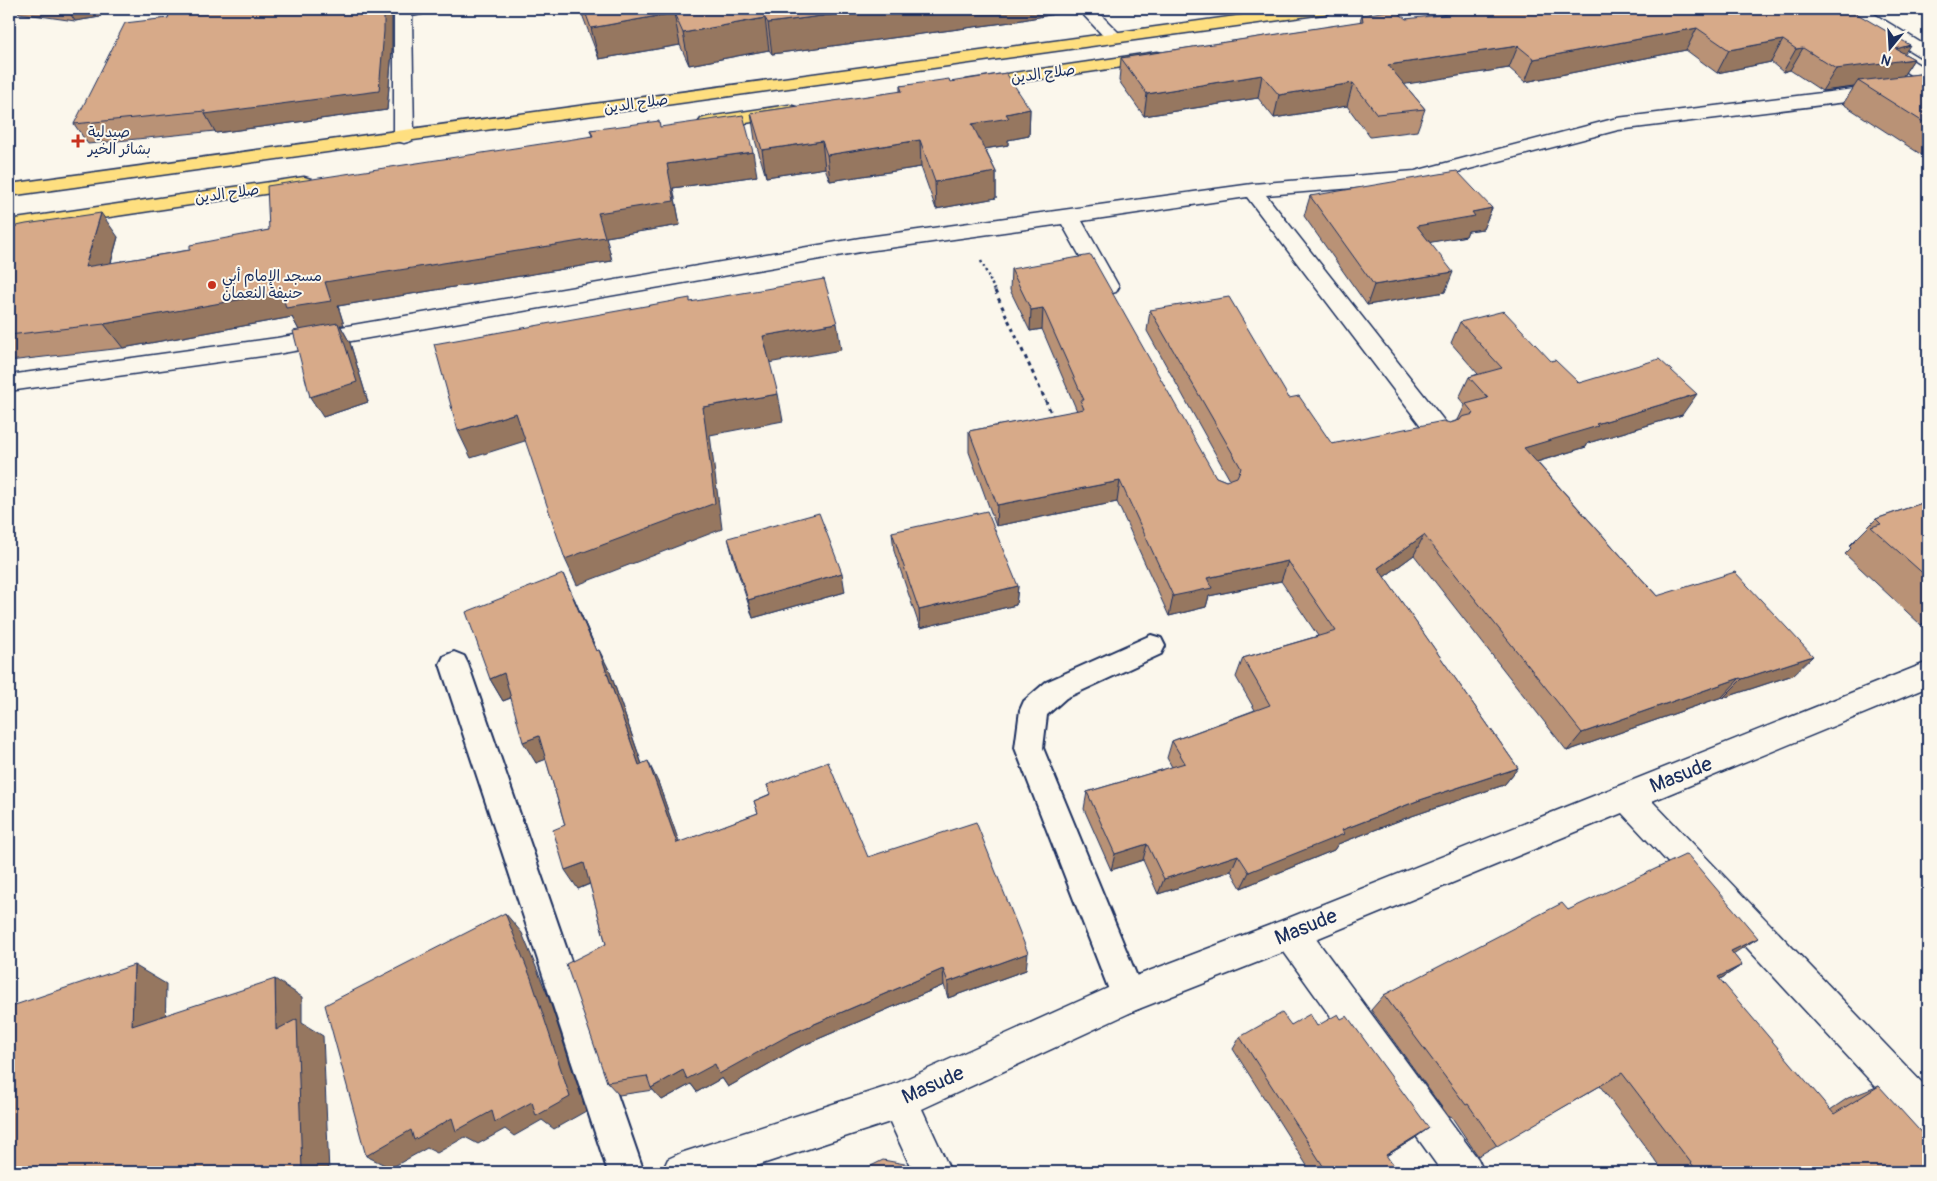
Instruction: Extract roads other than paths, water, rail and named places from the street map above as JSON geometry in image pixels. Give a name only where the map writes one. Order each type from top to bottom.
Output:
[{"type":"highway","name":"صلاح الدين","points":[[9,190],[1114,36],[1323,9]]},
{"type":"highway","name":"صلاح الدين","points":[[956,87],[1174,55]]},
{"type":"highway","points":[[690,126],[808,108]]},
{"type":"highway","name":"صلاح الدين","points":[[9,226],[325,180]]},
{"type":"street","points":[[404,136],[403,12],[420,9]]},
{"type":"street","points":[[1086,9],[1114,36]]},
{"type":"street","points":[[1817,9],[1928,78]]},
{"type":"street","points":[[1854,9],[1928,54]]},
{"type":"street","points":[[9,383],[277,346],[860,245],[1252,190],[1416,177],[1617,124],[1928,86]]},
{"type":"street","points":[[1252,190],[1440,433]]},
{"type":"street","points":[[1069,216],[1116,302]]},
{"type":"street","name":"Masude","points":[[681,1172],[899,1102],[1128,996],[1291,933],[1928,674]]},
{"type":"street","points":[[1628,797],[1928,1116]]},
{"type":"street","points":[[1291,933],[1465,1172]]},
{"type":"street","points":[[899,1102],[932,1172]]},
{"type":"lane","points":[[1128,996],[1029,748],[1034,710],[1056,690],[1151,646]]},
{"type":"lane","points":[[454,664],[626,1172]]},
{"type":"place","name":"صيدلية بشائر الخير","points":[[78,141]]},
{"type":"place","name":"مسجد الإمام أبي حنيفة النعمان","points":[[212,285]]}]
